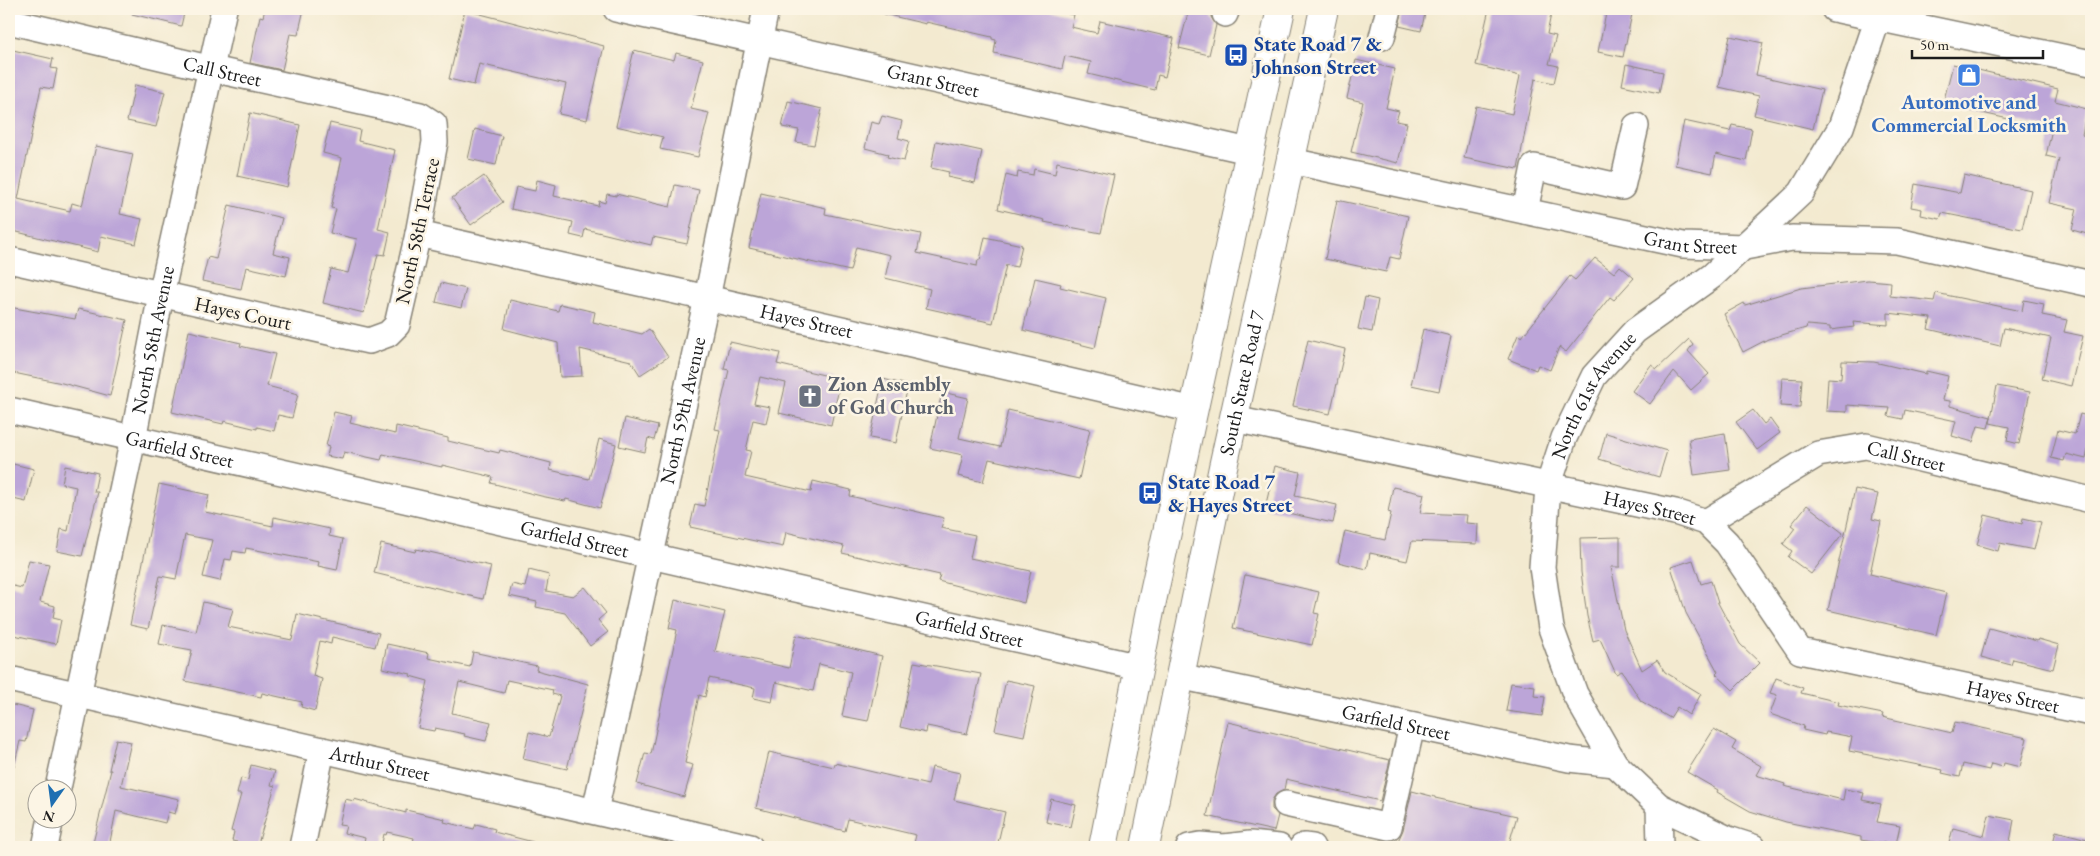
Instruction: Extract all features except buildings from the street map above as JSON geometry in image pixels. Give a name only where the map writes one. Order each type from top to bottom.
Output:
[{"type":"main road","name":"South State Road 7","points":[[1103,847],[1202,367],[1281,9]]},
{"type":"main road","name":"South State Road 7","points":[[1145,847],[1179,676],[1324,9]]},
{"type":"main road","points":[[1202,367],[1213,400],[1222,412],[1234,419]]},
{"type":"main road","points":[[1194,410],[1215,429],[1224,467]]},
{"type":"street","name":"North 58th Avenue","points":[[60,778],[134,439],[162,295],[224,9]]},
{"type":"street","name":"Grant Street","points":[[616,9],[1249,151]]},
{"type":"street","name":"North 59th Avenue","points":[[596,811],[707,298],[766,9]]},
{"type":"street","points":[[1382,36],[1388,9]]},
{"type":"street","points":[[1834,9],[1880,14],[2091,63]]},
{"type":"street","name":"North 61st Avenue","points":[[1658,806],[1615,764],[1575,694],[1550,628],[1542,567],[1548,487],[1564,438],[1594,376],[1635,330],[1712,276],[1801,193],[1841,127],[1880,14]]},
{"type":"street","name":"Call Street","points":[[9,22],[420,115],[434,124]]},
{"type":"street","name":"North 58th Terrace","points":[[388,334],[397,325],[418,234],[436,142],[434,124]]},
{"type":"street","points":[[1525,211],[1534,167],[1622,187],[1636,126]]},
{"type":"street","name":"Grant Street","points":[[1291,161],[1683,245],[1745,247],[1792,238],[1897,241],[2091,284]]},
{"type":"street","name":"Hayes Street","points":[[418,234],[707,298],[1194,410]]},
{"type":"street","name":"Hayes Court","points":[[9,260],[369,341],[388,334]]},
{"type":"street","name":"Garfield Street","points":[[9,410],[1139,667]]},
{"type":"street","name":"Hayes Street","points":[[1234,419],[1548,487],[1675,512],[1706,522],[1727,543],[1800,651],[2091,712]]},
{"type":"street","name":"Call Street","points":[[1706,522],[1818,454],[1866,446],[2091,500]]},
{"type":"street","name":"Garfield Street","points":[[1179,676],[1569,759],[1615,764]]},
{"type":"street","name":"Arthur Street","points":[[9,679],[750,847]]},
{"type":"street","points":[[1286,804],[1389,827],[1412,726]]},
{"type":"street","points":[[302,847],[322,750]]},
{"type":"street","points":[[1660,847],[1658,806],[1728,839],[1753,847]]},
{"type":"street","points":[[45,847],[49,828]]},
{"type":"street","points":[[1189,847],[1200,845],[1224,847],[1250,844],[1279,847]]},
{"type":"street","points":[[1302,847],[1312,847]]},
{"type":"place","name":"State Road 7 & Johnson Street","points":[[1236,55]]},
{"type":"place","name":"Automotive and Commercial Locksmith","points":[[1969,75]]},
{"type":"place","name":"Zion Assembly of God Church","points":[[810,396]]},
{"type":"place","name":"State Road 7 & Hayes Street","points":[[1150,493]]}]
